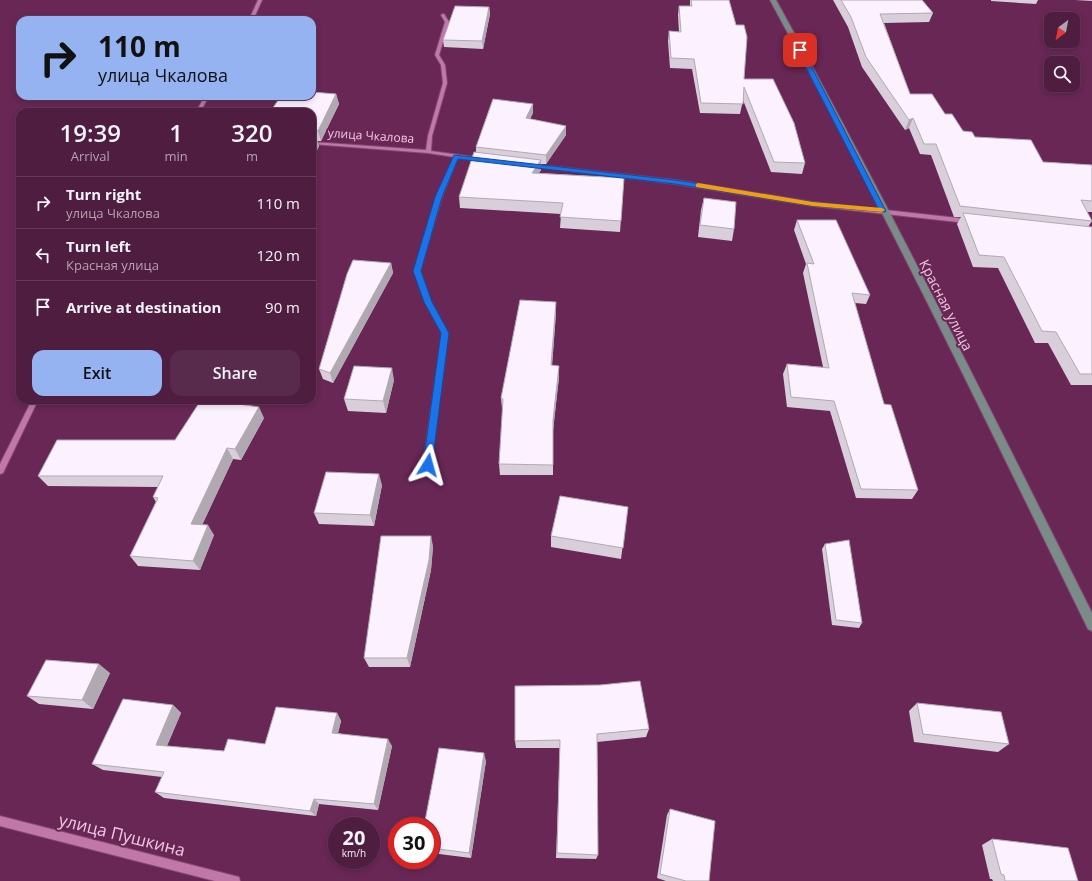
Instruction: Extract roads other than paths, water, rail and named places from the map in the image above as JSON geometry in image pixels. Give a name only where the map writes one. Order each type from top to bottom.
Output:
[{"type":"main road","name":"Красная улица","points":[[773,0],[814,75],[882,211],[975,390],[1092,624]]},
{"type":"street","points":[[253,16],[260,0]]},
{"type":"street","name":"улица Чкалова","points":[[428,152],[430,136],[445,83],[443,66],[437,55],[447,22],[443,15]]},
{"type":"street","name":"улица Чкалова","points":[[316,143],[428,152],[487,160]]},
{"type":"street","points":[[428,465],[445,333],[428,302],[417,271],[439,197],[456,157]]},
{"type":"street","points":[[526,165],[675,182],[813,204],[970,222]]},
{"type":"street","points":[[0,471],[33,404]]},
{"type":"street","name":"улица Пушкина","points":[[0,821],[236,881]]}]
